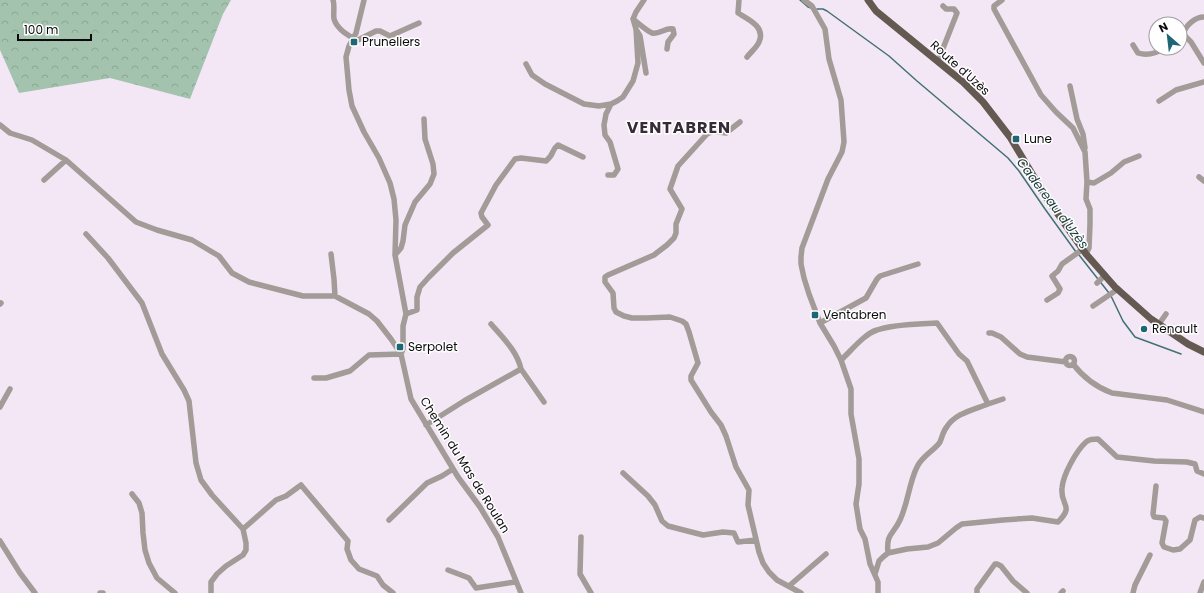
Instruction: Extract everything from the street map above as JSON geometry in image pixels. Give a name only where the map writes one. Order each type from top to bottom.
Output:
[{"type":"main road","name":"Route d'Uzès","points":[[868,0],[876,11],[963,82],[983,102],[1010,137],[1046,197],[1112,291],[1188,344],[1204,352]]},
{"type":"street","points":[[333,0],[334,20],[341,30],[354,39],[358,40],[376,31],[380,31],[390,36],[419,23]]},
{"type":"street","name":"Chemin du Mas de Roulan","points":[[364,0],[354,39],[349,46],[346,57],[351,101],[364,132],[390,183],[394,199],[396,220],[395,255],[406,314],[403,326],[403,348],[401,354],[411,399],[452,469],[480,507],[498,537],[515,582],[521,593]]},
{"type":"street","points":[[644,0],[633,19],[640,36],[646,73]]},
{"type":"street","points":[[739,0],[738,13],[758,26],[761,35],[759,43],[747,57]]},
{"type":"street","points":[[804,0],[813,8],[825,29],[829,59],[841,100],[844,142],[842,152],[822,193],[802,248],[801,257],[804,278],[820,323],[841,360],[851,389],[851,414],[859,459],[859,484],[856,504],[860,529],[865,539],[870,564],[878,582],[878,593]]},
{"type":"street","points":[[1002,0],[994,6],[994,9],[1012,42],[1041,95],[1073,128],[1085,152]]},
{"type":"street","points":[[938,61],[957,13],[954,9],[946,9],[943,6]]},
{"type":"street","points":[[1188,25],[1197,18],[1204,17]]},
{"type":"street","points":[[633,19],[652,33],[657,33],[670,28],[673,29],[674,34],[668,42],[667,48]]},
{"type":"street","points":[[526,64],[532,75],[545,84],[584,104],[599,106],[611,104],[623,97],[633,81],[638,63],[636,29]]},
{"type":"street","points":[[1188,40],[1191,42],[1204,63]]},
{"type":"street","points":[[1133,45],[1138,53],[1148,54]]},
{"type":"street","points":[[1159,101],[1176,90],[1204,82]]},
{"type":"street","points":[[1047,300],[1060,290],[1052,276],[1058,271],[1062,264],[1074,255],[1089,248],[1090,209],[1086,199],[1088,182],[1083,134],[1077,119],[1070,86]]},
{"type":"street","points":[[608,175],[614,175],[618,169],[610,142],[605,135],[604,125],[606,114],[611,104]]},
{"type":"street","points":[[395,255],[401,248],[405,225],[415,202],[430,184],[434,174],[433,164],[426,139],[424,119]]},
{"type":"street","points":[[740,122],[726,133],[713,131],[707,134],[678,166],[670,189],[682,209],[676,224],[676,233],[674,238],[654,255],[608,275],[605,277],[604,282],[613,293],[614,308],[616,312],[624,316],[639,318],[670,317],[686,324],[698,363],[690,376],[691,380],[721,425],[736,466],[749,490],[748,505],[763,563],[777,580],[801,593]]},
{"type":"street","points":[[0,125],[10,133],[32,140],[66,160],[136,222],[192,240],[219,256],[232,272],[249,282],[303,296],[335,296],[370,314],[391,339],[401,354]]},
{"type":"street","points":[[406,314],[417,310],[417,297],[420,287],[428,277],[453,253],[488,225],[482,218],[481,213],[496,185],[515,159],[521,158],[546,161],[552,157],[555,147],[558,145],[583,157]]},
{"type":"street","points":[[1088,182],[1094,183],[1111,173],[1124,162],[1139,156]]},
{"type":"street","points":[[44,180],[66,160]]},
{"type":"street","points":[[1199,177],[1204,181]]},
{"type":"street","points":[[86,234],[108,258],[142,303],[162,354],[189,401],[196,463],[201,480],[212,495],[243,529],[246,550],[243,555],[216,574],[211,582],[210,593]]},
{"type":"street","points":[[331,254],[335,296]]},
{"type":"street","points":[[820,323],[866,298],[880,276],[918,264]]},
{"type":"street","points":[[1097,283],[1103,277]]},
{"type":"street","points":[[1093,306],[1112,291]]},
{"type":"street","points":[[1159,324],[1166,314]]},
{"type":"street","points":[[841,360],[867,336],[877,330],[899,326],[937,323],[958,354],[967,361],[988,404]]},
{"type":"street","points":[[491,324],[519,359],[522,369],[544,402]]},
{"type":"street","points":[[989,334],[992,333],[1001,336],[1020,354],[1027,357],[1066,362],[1069,365],[1073,364],[1081,374],[1090,381],[1112,393],[1162,399],[1204,412]]},
{"type":"street","points":[[314,378],[326,378],[350,371],[369,355],[401,354]]},
{"type":"street","points":[[426,424],[464,400],[522,369]]},
{"type":"street","points":[[0,407],[10,389]]},
{"type":"street","points":[[888,553],[887,543],[890,535],[900,520],[917,466],[940,442],[946,428],[953,418],[1003,399]]},
{"type":"street","points":[[875,574],[879,562],[888,553],[928,547],[938,543],[962,524],[1032,518],[1058,522],[1065,514],[1067,507],[1062,494],[1062,488],[1070,465],[1087,442],[1091,440],[1098,439],[1117,457],[1154,461],[1187,462],[1195,464],[1197,470],[1204,474]]},
{"type":"street","points":[[389,520],[427,483],[442,476],[452,469]]},
{"type":"street","points":[[623,473],[648,496],[655,505],[662,521],[668,526],[703,535],[723,532],[734,533],[738,542],[756,540]]},
{"type":"street","points":[[243,529],[276,500],[286,496],[301,485],[348,541],[347,549],[351,560],[359,569],[378,576],[383,585],[393,593]]},
{"type":"street","points":[[1156,486],[1153,514],[1154,517],[1164,518],[1166,521],[1162,543],[1164,547],[1173,550],[1180,549],[1190,540],[1195,520],[1200,517],[1204,518]]},
{"type":"street","points":[[132,494],[139,503],[142,513],[142,533],[149,563],[157,578],[175,593]]},
{"type":"street","points":[[581,537],[580,574],[591,593]]},
{"type":"street","points":[[0,541],[20,573],[35,593]]},
{"type":"street","points":[[789,586],[826,554]]},
{"type":"street","points":[[1133,593],[1135,585],[1150,555]]},
{"type":"street","points":[[976,593],[977,589],[995,564],[1001,566],[1013,581],[1027,593]]},
{"type":"street","points":[[448,570],[470,578],[476,588],[515,582]]},
{"type":"street","points":[[1200,593],[1204,582]]},
{"type":"green space","points":[[0,0],[231,0],[223,14],[190,99],[110,78],[19,93],[0,50]]},
{"type":"waterway","name":"Cadereau d'Uzès","points":[[800,0],[811,8]]},
{"type":"waterway","name":"Cadereau d'Uzès","points":[[817,9],[827,11],[889,56],[1008,158],[1019,171],[1076,252]]},
{"type":"waterway","name":"Cadereau d'Uzès","points":[[1079,255],[1109,293]]},
{"type":"waterway","name":"Cadereau d'Uzès","points":[[1111,296],[1123,321],[1135,337],[1181,354]]},
{"type":"place","name":"Pruneliers","points":[[354,42]]},
{"type":"place","name":"Lune","points":[[1016,139]]},
{"type":"place","name":"Ventabren","points":[[815,315]]},
{"type":"place","name":"Renault","points":[[1144,329]]},
{"type":"place","name":"Serpolet","points":[[400,347]]},
{"type":"district","name":"VENTABREN","points":[[679,127]]}]
